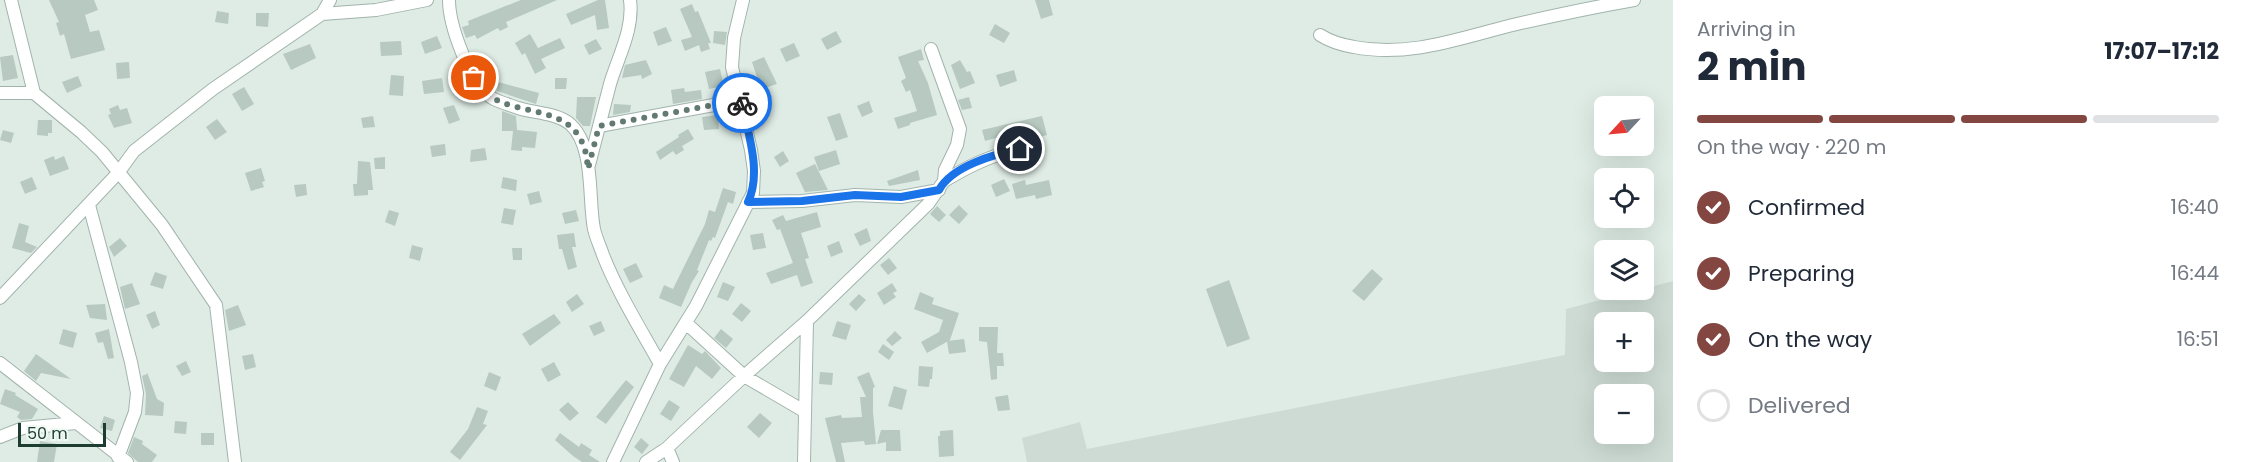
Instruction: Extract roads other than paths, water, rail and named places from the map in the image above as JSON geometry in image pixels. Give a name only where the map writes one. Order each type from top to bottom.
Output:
[{"type":"street","points":[[11,0],[34,93],[102,152],[162,225],[216,305],[235,462]]},
{"type":"street","points":[[0,298],[118,174],[134,151],[213,89],[322,14],[330,0]]},
{"type":"street","points":[[322,14],[376,10],[427,0]]},
{"type":"street","points":[[450,0],[449,12],[461,49],[474,78],[492,98],[556,117],[570,124],[582,142],[588,169],[594,230],[613,280],[660,364]]},
{"type":"street","points":[[588,169],[632,13],[630,0]]},
{"type":"street","points":[[613,462],[660,364],[696,306],[753,193],[754,171],[741,100],[732,67],[734,38],[744,0]]},
{"type":"street","points":[[1320,35],[1340,44],[1369,50],[1393,51],[1428,47],[1572,11],[1634,0]]},
{"type":"street","points":[[646,462],[667,448],[807,321],[928,204],[941,185],[945,170],[960,138],[960,129],[932,49]]},
{"type":"street","points":[[0,93],[34,93]]},
{"type":"street","points":[[599,126],[741,100]]},
{"type":"street","points":[[748,202],[802,201],[855,195],[901,197],[941,185],[979,161],[1020,149]]},
{"type":"street","points":[[0,363],[123,459],[135,412],[137,393],[131,362],[89,205]]},
{"type":"street","points":[[804,462],[807,321]]},
{"type":"street","points":[[686,323],[744,376],[804,411]]},
{"type":"street","points":[[0,437],[23,428],[76,423]]},
{"type":"street","points":[[667,448],[673,462]]}]
